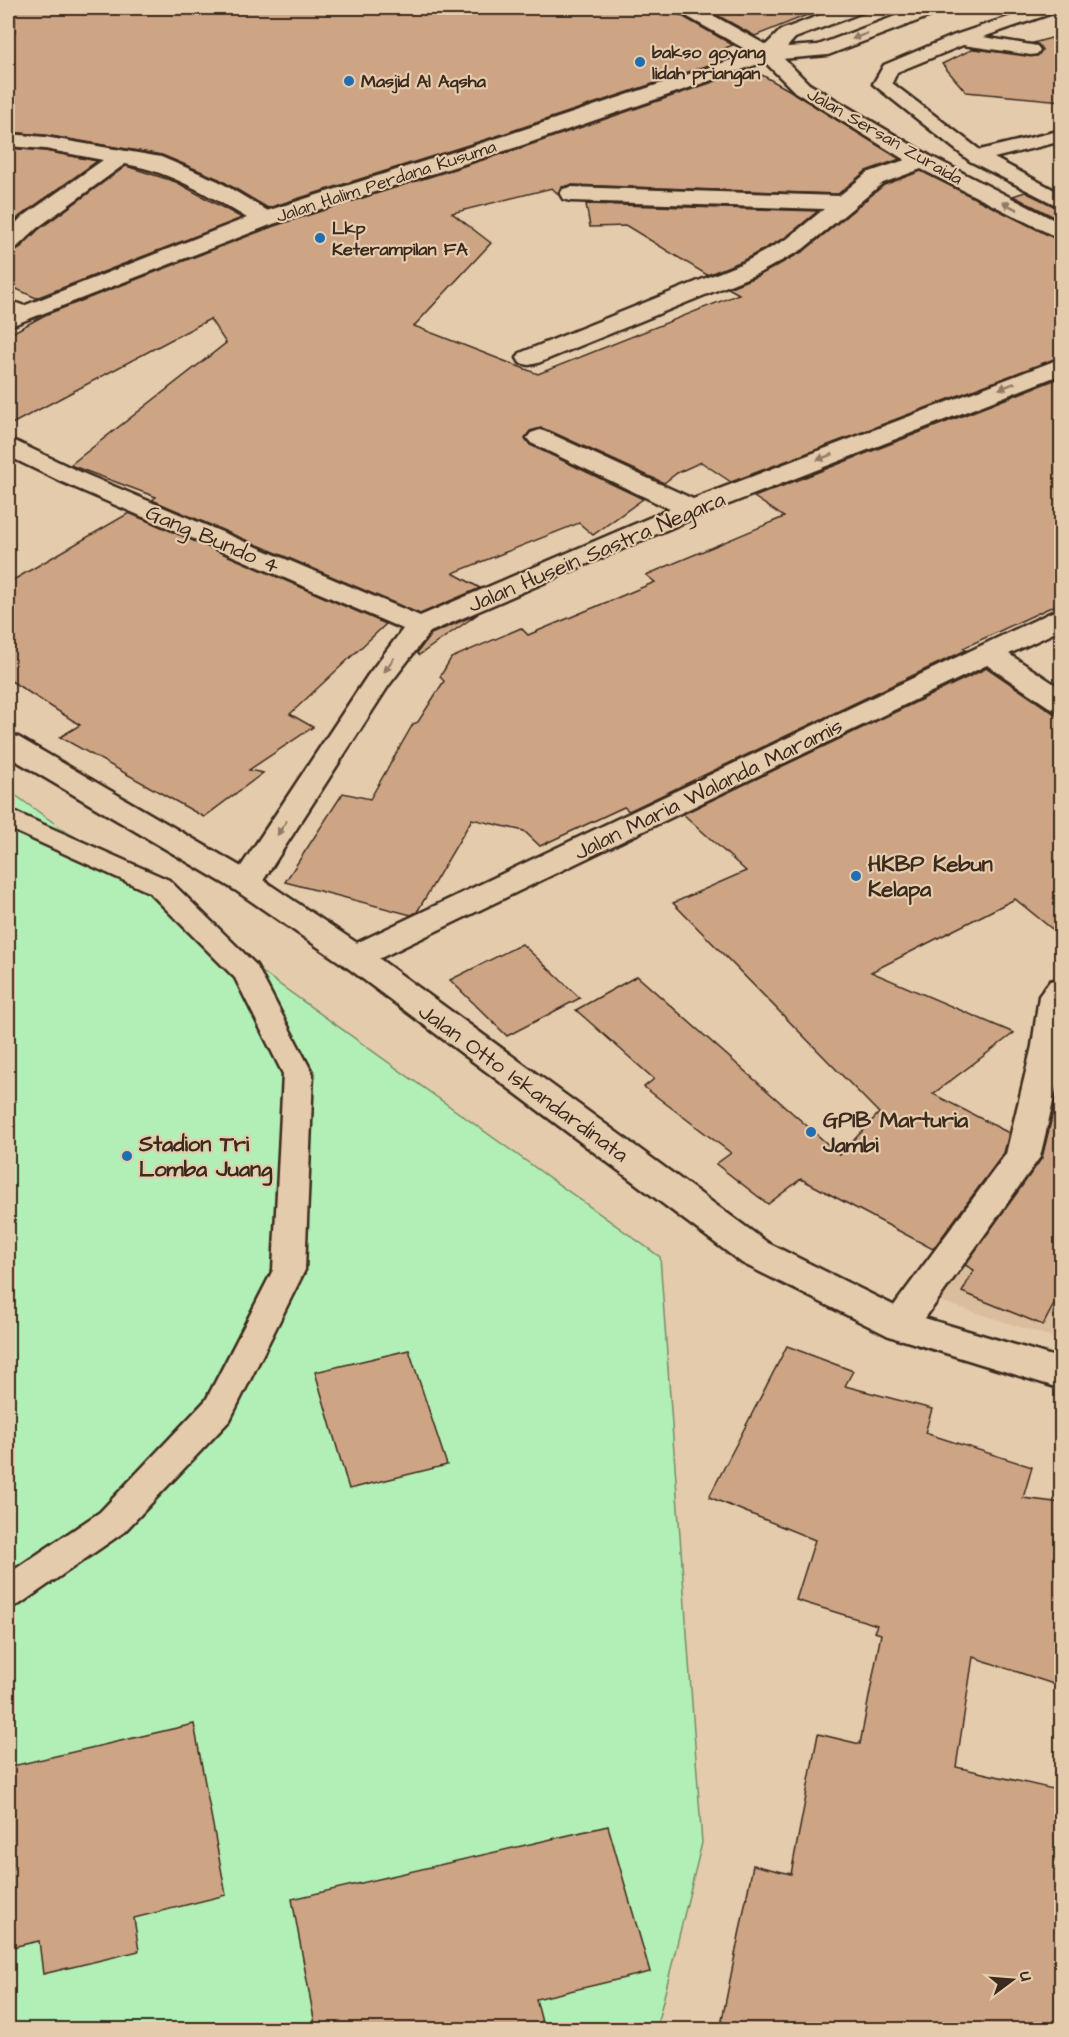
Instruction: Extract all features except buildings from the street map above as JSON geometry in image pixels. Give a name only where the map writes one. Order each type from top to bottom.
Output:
[{"type":"street","name":"Jalan Sersan Zuraida","points":[[686,8],[768,54],[802,88],[922,161],[1062,233]]},
{"type":"street","name":"Jalan Halim Perdana Kusuma","points":[[768,54],[788,34],[856,8]]},
{"type":"street","name":"Jalan Halim Perdana Kusuma","points":[[12,313],[265,219],[509,142],[768,54],[821,51],[934,8]]},
{"type":"street","points":[[8,140],[45,143],[119,158],[153,162],[210,186],[265,219]]},
{"type":"street","points":[[8,243],[29,223],[119,158]]},
{"type":"street","points":[[529,358],[751,268],[795,244],[875,178],[922,161]]},
{"type":"street","points":[[571,194],[843,203]]},
{"type":"street","name":"Jalan Husein Sastra Negara","points":[[246,883],[378,681],[420,626],[692,509],[1062,365]]},
{"type":"street","points":[[540,438],[692,509]]},
{"type":"street","name":"Gang Bundo 4","points":[[8,447],[71,477],[420,626]]},
{"type":"street","name":"Jalan Maria Walanda Maramis","points":[[355,957],[1062,618]]},
{"type":"street","points":[[988,653],[1062,703]]},
{"type":"street","name":"Jalan Otto Iskandardinata","points":[[8,744],[246,883],[355,957],[755,1253],[900,1325],[1062,1374]]},
{"type":"street","points":[[900,1325],[1023,1157],[1055,1048],[1055,996],[1062,989]]},
{"type":"lane","points":[[1050,8],[961,39],[890,69],[882,84],[977,157],[1062,202]]},
{"type":"lane","points":[[961,39],[1031,50]]},
{"type":"lane","points":[[977,157],[1062,135]]},
{"type":"lane","points":[[8,818],[159,886],[246,972],[298,1074],[289,1270],[218,1410],[112,1522],[8,1593]]},
{"type":"shaded area","points":[[1061,1054],[1061,1340],[937,1300]]},
{"type":"green space","points":[[8,790],[660,1257],[702,1843],[656,2029],[8,2029]]},
{"type":"place","name":"bakso goyang lidah priangan","points":[[640,62]]},
{"type":"place","name":"Masjid Al Aqsha","points":[[349,81]]},
{"type":"place","name":"Lkp Keterampilan FA","points":[[320,238]]},
{"type":"place","name":"HKBP Kebun Kelapa","points":[[856,876]]},
{"type":"place","name":"GPIB Marturia Jambi","points":[[811,1132]]},
{"type":"place","name":"Stadion Tri Lomba Juang","points":[[127,1156]]}]
